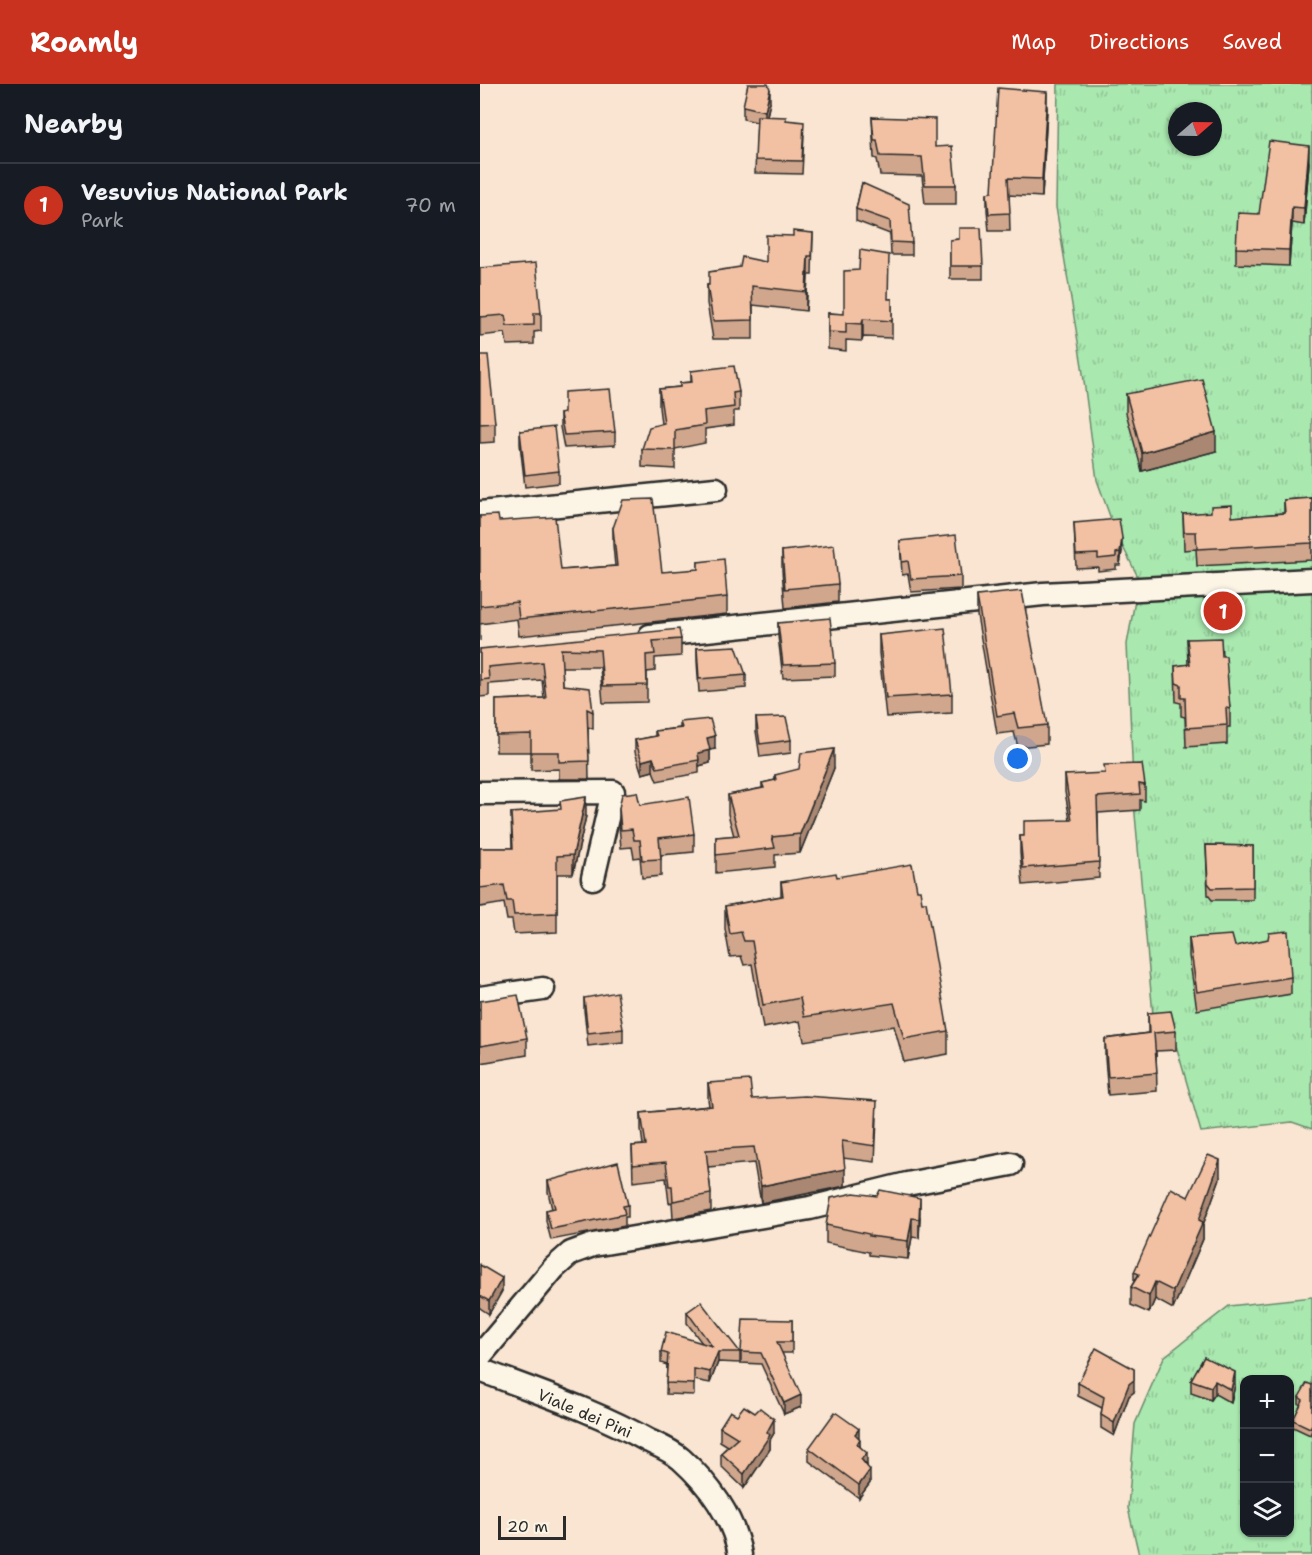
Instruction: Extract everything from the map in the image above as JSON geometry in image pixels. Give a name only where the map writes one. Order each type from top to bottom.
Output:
[{"type":"street","points":[[480,513],[716,489]]},
{"type":"street","points":[[624,638],[1043,594],[1312,580]]},
{"type":"street","points":[[480,794],[614,792],[593,878]]},
{"type":"street","points":[[480,998],[543,989]]},
{"type":"street","points":[[480,1356],[554,1268],[571,1253],[593,1245],[810,1208],[907,1184],[1011,1164]]},
{"type":"street","name":"Viale dei Pini","points":[[480,1370],[621,1425],[680,1458],[706,1486],[724,1512],[737,1539],[740,1555]]},
{"type":"green space","points":[[1058,84],[1312,84],[1312,1129],[1292,1122],[1201,1132],[1169,1021],[1154,1026],[1134,803],[1127,644],[1139,579],[1116,533],[1097,480],[1082,366],[1056,207]]},
{"type":"green space","points":[[1312,1297],[1312,1555],[1139,1555],[1128,1508],[1135,1424],[1164,1357],[1229,1306]]},
{"type":"building","points":[[748,84],[768,84],[770,89],[765,111],[743,106]]},
{"type":"building","points":[[998,88],[1047,92],[1042,179],[1008,178],[1010,213],[989,214],[987,193],[992,192]]},
{"type":"building","points":[[757,116],[786,117],[786,120],[804,122],[802,161],[755,160]]},
{"type":"building","points":[[872,117],[935,119],[935,147],[952,146],[956,185],[925,185],[922,157],[880,156],[877,140],[874,140]]},
{"type":"building","points":[[1269,141],[1309,146],[1304,208],[1292,207],[1289,250],[1236,248],[1238,213],[1259,214]]},
{"type":"building","points":[[862,183],[909,204],[912,243],[891,242],[890,221],[856,209]]},
{"type":"building","points":[[959,228],[981,228],[983,266],[950,266],[950,240],[959,239]]},
{"type":"building","points":[[793,231],[813,233],[812,256],[808,256],[806,292],[752,286],[753,320],[713,321],[707,285],[709,285],[709,272],[740,267],[742,257],[766,262],[766,235],[793,236]]},
{"type":"building","points":[[860,250],[889,255],[888,299],[892,299],[892,321],[863,319],[862,324],[846,323],[846,333],[828,332],[828,313],[844,314],[844,271],[859,270]]},
{"type":"building","points":[[536,263],[541,313],[534,313],[534,325],[507,326],[505,315],[480,317],[480,268]]},
{"type":"building","points":[[480,355],[488,355],[495,423],[480,424]]},
{"type":"building","points":[[734,366],[739,392],[733,393],[734,407],[704,411],[705,425],[675,430],[675,450],[642,449],[649,427],[664,423],[659,389],[680,387],[680,383],[692,382],[691,371]]},
{"type":"building","points":[[1202,379],[1216,432],[1142,453],[1126,394]]},
{"type":"building","points":[[610,389],[615,432],[564,435],[560,414],[564,413],[564,392]]},
{"type":"building","points":[[554,427],[559,471],[525,475],[520,431]]},
{"type":"building","points":[[1312,498],[1312,543],[1197,549],[1196,532],[1184,532],[1183,514],[1211,512],[1211,506],[1232,505],[1232,517],[1285,513],[1284,500]]},
{"type":"building","points":[[653,499],[662,572],[698,569],[698,562],[724,559],[727,597],[519,619],[517,602],[480,606],[480,516],[498,515],[499,521],[555,517],[561,570],[617,566],[613,528],[623,500]]},
{"type":"building","points":[[1119,519],[1122,538],[1120,552],[1116,553],[1116,557],[1098,559],[1098,554],[1076,555],[1074,523]]},
{"type":"building","points":[[956,535],[961,576],[911,579],[908,561],[902,562],[900,541]]},
{"type":"building","points":[[834,545],[838,584],[785,589],[782,551]]},
{"type":"building","points":[[1022,591],[1047,725],[1018,728],[1014,713],[997,716],[977,596]]},
{"type":"building","points":[[830,618],[835,663],[783,665],[778,623]]},
{"type":"building","points":[[945,628],[952,694],[886,698],[879,635]]},
{"type":"building","points":[[679,629],[681,639],[653,641],[655,654],[646,655],[647,685],[603,686],[600,650],[561,649],[563,685],[590,688],[593,712],[587,709],[589,761],[559,762],[559,752],[531,752],[531,734],[496,735],[496,700],[546,698],[542,662],[488,667],[489,679],[480,680],[480,649]]},
{"type":"building","points":[[1221,638],[1222,656],[1226,656],[1230,709],[1226,708],[1227,725],[1186,728],[1185,698],[1181,698],[1181,685],[1176,683],[1175,666],[1190,664],[1187,639]]},
{"type":"building","points":[[736,646],[746,675],[699,679],[697,648]]},
{"type":"building","points":[[786,717],[791,740],[760,744],[756,718]]},
{"type":"building","points":[[710,719],[715,736],[707,738],[710,750],[698,753],[699,760],[657,768],[653,758],[642,761],[635,740],[657,736],[655,731],[682,728],[680,722]]},
{"type":"building","points":[[834,749],[800,834],[772,837],[775,848],[716,855],[716,837],[739,835],[728,795],[764,788],[762,783],[776,780],[775,775],[799,769],[801,753]]},
{"type":"building","points":[[1142,764],[1145,785],[1139,784],[1140,794],[1097,797],[1099,862],[1023,868],[1020,836],[1024,836],[1024,821],[1072,820],[1065,775],[1105,773],[1104,765]]},
{"type":"building","points":[[637,792],[640,805],[689,797],[694,834],[659,838],[661,859],[642,860],[640,840],[634,840],[632,829],[621,830],[619,808],[622,794]]},
{"type":"building","points":[[586,797],[573,855],[557,856],[557,913],[514,915],[512,901],[507,901],[504,885],[480,888],[480,848],[513,848],[511,813],[561,809],[560,801]]},
{"type":"building","points":[[1206,845],[1253,846],[1253,887],[1212,888],[1208,883]]},
{"type":"building","points":[[912,864],[917,890],[920,890],[922,902],[926,902],[948,1031],[904,1039],[894,1003],[804,1017],[800,998],[763,1005],[752,941],[744,941],[741,932],[730,934],[725,906],[783,896],[781,882],[836,873],[837,877]]},
{"type":"building","points":[[1288,931],[1291,977],[1197,992],[1189,938],[1232,935],[1235,946],[1268,939],[1269,933]]},
{"type":"building","points":[[617,992],[623,1029],[588,1033],[584,998]]},
{"type":"building","points":[[518,995],[527,1038],[480,1046],[480,1001]]},
{"type":"building","points":[[1171,1011],[1176,1031],[1154,1033],[1157,1073],[1108,1077],[1105,1039],[1149,1033],[1148,1013]]},
{"type":"building","points":[[750,1080],[752,1099],[805,1096],[877,1101],[875,1146],[842,1141],[845,1169],[761,1186],[754,1147],[706,1150],[711,1194],[673,1201],[666,1162],[633,1165],[632,1146],[646,1145],[641,1113],[712,1106],[708,1083]]},
{"type":"building","points":[[1208,1155],[1220,1160],[1199,1220],[1203,1222],[1173,1291],[1155,1282],[1149,1296],[1131,1287],[1139,1274],[1134,1272],[1171,1188],[1188,1197]]},
{"type":"building","points":[[618,1162],[628,1205],[623,1206],[625,1214],[551,1229],[546,1210],[555,1208],[548,1181]]},
{"type":"building","points":[[880,1190],[920,1198],[919,1219],[912,1218],[908,1241],[869,1236],[869,1234],[826,1225],[831,1198],[854,1193],[877,1196]]},
{"type":"building","points":[[480,1265],[502,1278],[489,1301],[480,1296]]},
{"type":"building","points":[[701,1302],[740,1352],[718,1352],[710,1372],[694,1369],[694,1384],[666,1383],[668,1354],[661,1352],[666,1332],[712,1346],[687,1312]]},
{"type":"building","points":[[743,1319],[792,1320],[792,1342],[777,1342],[801,1395],[784,1403],[761,1353],[741,1352]]},
{"type":"building","points":[[1096,1348],[1134,1369],[1134,1380],[1129,1384],[1114,1423],[1101,1415],[1104,1397],[1078,1383]]},
{"type":"building","points":[[1204,1357],[1235,1372],[1231,1390],[1215,1381],[1211,1387],[1191,1380]]},
{"type":"building","points":[[1307,1383],[1312,1385],[1312,1424],[1310,1428],[1294,1420],[1303,1400],[1299,1397]]},
{"type":"building","points":[[744,1406],[755,1413],[760,1408],[774,1419],[767,1432],[770,1435],[744,1474],[721,1453],[738,1438],[720,1427],[730,1411],[737,1415]]},
{"type":"building","points":[[835,1412],[859,1429],[855,1434],[860,1439],[857,1444],[867,1453],[861,1459],[870,1470],[859,1485],[809,1448]]},
{"type":"place","name":"Vesuvius National Park","points":[[1223,611]]}]
